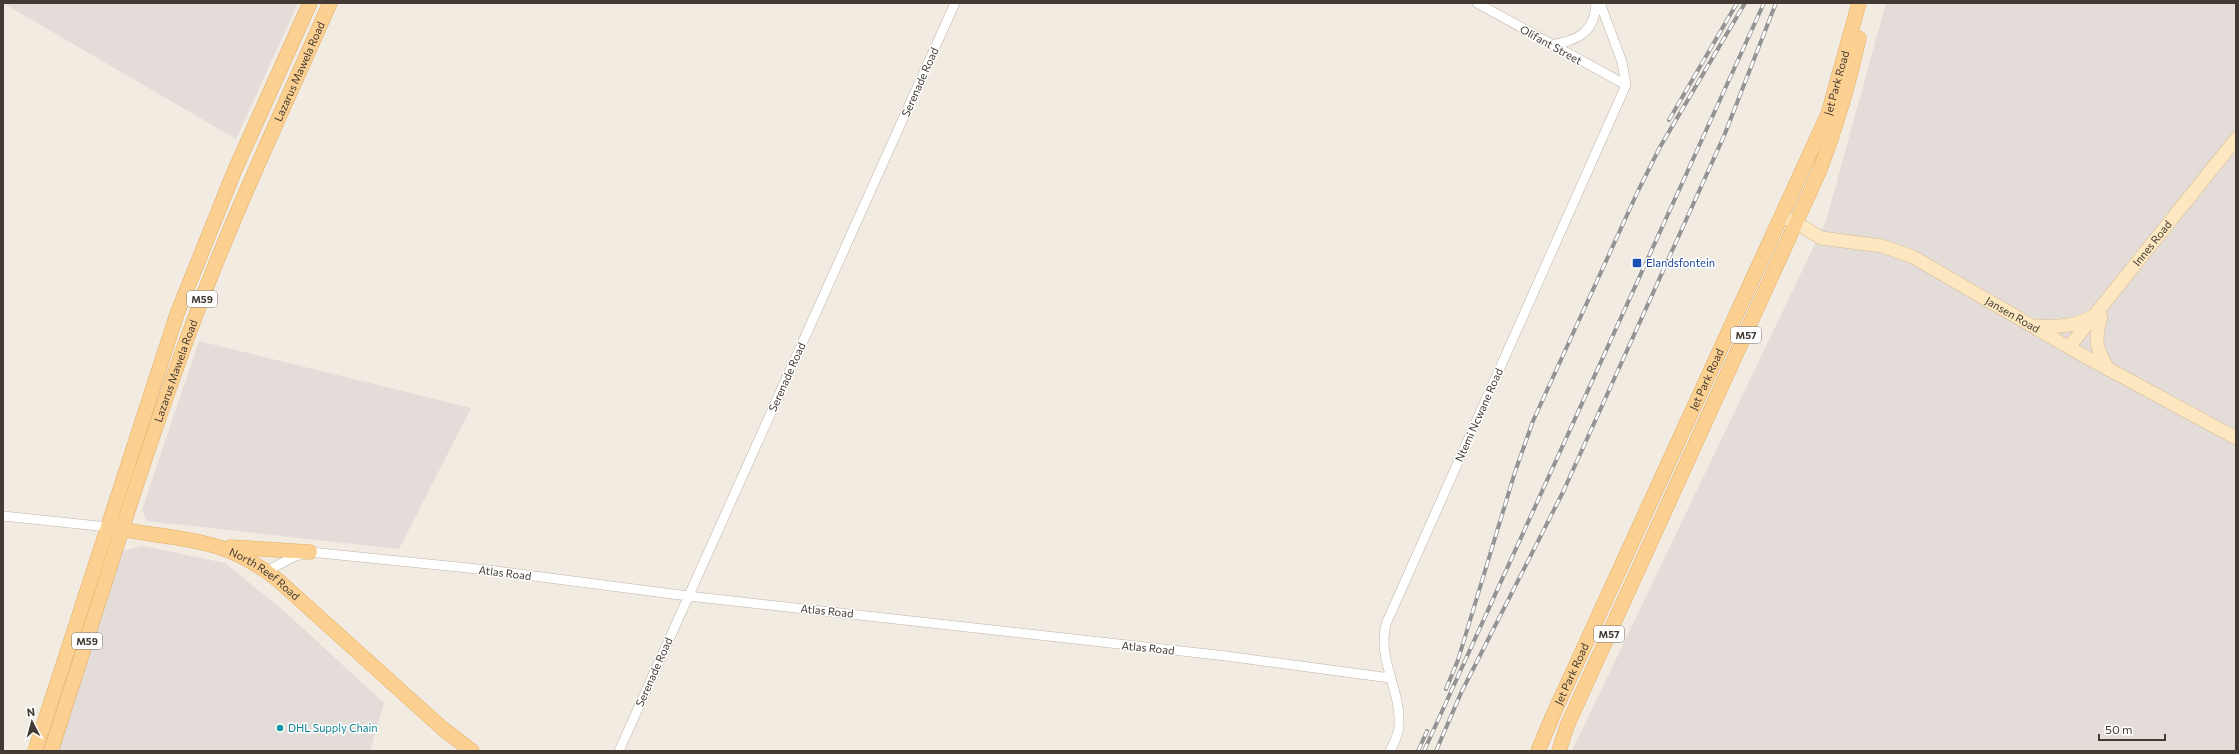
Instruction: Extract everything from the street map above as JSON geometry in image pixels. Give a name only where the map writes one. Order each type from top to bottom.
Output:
[{"type":"main road","name":"Lazarus Mawela Road","points":[[35,751],[147,403],[195,268],[256,121],[310,3]]},
{"type":"main road","name":"Lazarus Mawela Road","points":[[51,751],[99,606],[149,445],[194,320],[250,177],[330,3]]},
{"type":"main road","name":"Jet Park Road","points":[[1538,751],[1556,708],[1828,114],[1859,3]]},
{"type":"main road","name":"Jet Park Road","points":[[1559,751],[1567,726],[1670,496],[1797,223],[1832,141],[1850,78],[1866,3]]},
{"type":"main road","name":"North Reef Road","points":[[108,527],[200,541],[224,547],[267,571],[442,728],[472,751]]},
{"type":"main road","points":[[224,547],[310,552]]},
{"type":"main road","points":[[84,602],[99,606]]},
{"type":"street","name":"Serenade Road","points":[[619,751],[955,3]]},
{"type":"street","name":"Olifant Street","points":[[1477,3],[1550,45],[1626,85]]},
{"type":"street","points":[[1550,45],[1571,41],[1584,33],[1594,17],[1596,3]]},
{"type":"street","points":[[1600,3],[1622,62],[1626,85]]},
{"type":"street","name":"Ntemi Ncwane Road","points":[[1390,751],[1399,725],[1396,701],[1383,650],[1386,624],[1626,85]]},
{"type":"street","name":"Innes Road","points":[[2073,349],[2236,139]]},
{"type":"street","name":"Innes Road","points":[[2099,316],[2236,151]]},
{"type":"street","name":"Jansen Road","points":[[1782,217],[1797,223],[1815,235],[1829,240],[1870,244],[1903,252],[2034,325],[2108,369],[2236,438]]},
{"type":"street","points":[[2034,325],[2066,326],[2099,316],[2096,340],[2099,352],[2108,369]]},
{"type":"street","name":"North Reef Road","points":[[3,516],[108,527]]},
{"type":"street","name":"Atlas Road","points":[[267,571],[293,557],[310,552],[488,570],[688,596],[1226,656],[1390,678]]},
{"type":"shaded area","points":[[3,3],[298,3],[236,139]]},
{"type":"shaded area","points":[[1886,3],[2236,3],[2236,751],[1572,751],[1826,221]]},
{"type":"shaded area","points":[[199,341],[471,408],[399,549],[147,521],[142,510]]},
{"type":"shaded area","points":[[143,546],[225,563],[284,611],[384,703],[370,751],[56,751],[121,551]]},
{"type":"railway","points":[[1669,120],[1737,3]]},
{"type":"railway","points":[[1446,689],[1458,660],[1515,472],[1533,421],[1638,191],[1660,147],[1745,3]]},
{"type":"railway","points":[[1424,751],[1764,3]]},
{"type":"railway","points":[[1436,751],[1461,693],[1563,492],[1724,136],[1776,3]]},
{"type":"railway","points":[[1418,751],[1427,731]]},
{"type":"place","name":"Elandsfontein","points":[[1637,263]]},
{"type":"place","name":"DHL Supply Chain","points":[[280,728]]}]
